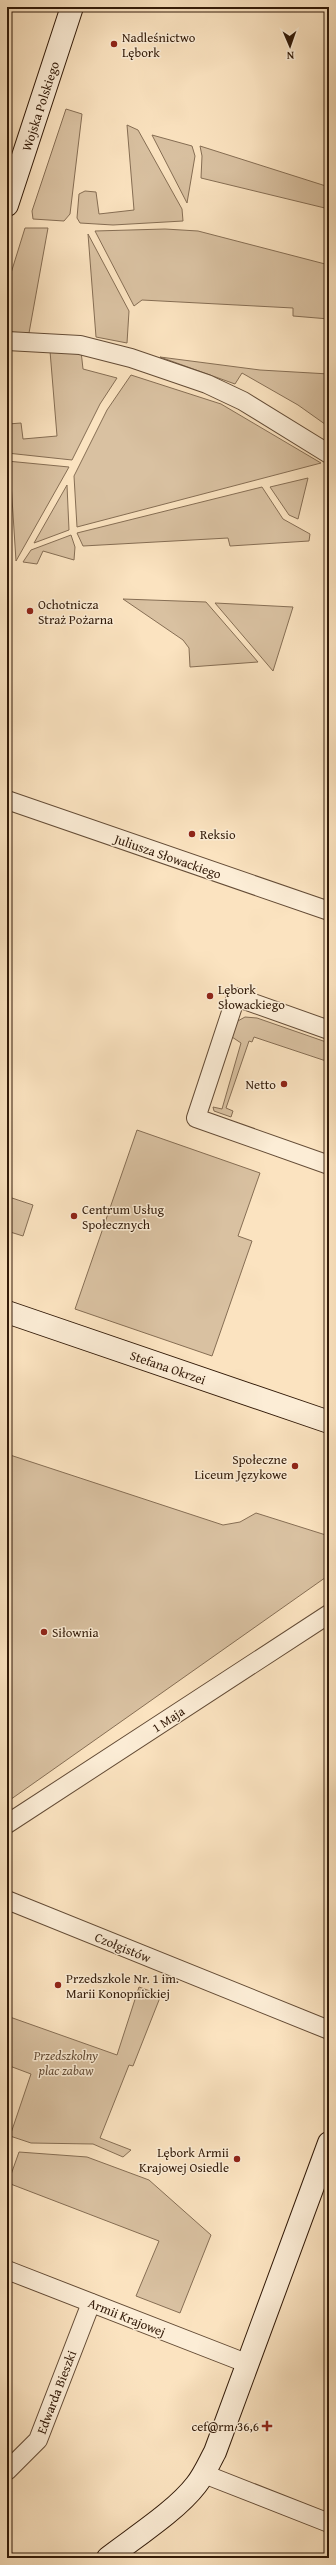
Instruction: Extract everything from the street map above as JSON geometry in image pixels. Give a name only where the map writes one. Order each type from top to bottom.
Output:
[{"type":"street","name":"Wojska Polskiego","points":[[7,205],[72,7]]},
{"type":"street","points":[[7,341],[80,344],[131,358],[207,384],[243,401],[329,454]]},
{"type":"street","name":"Juliusza Słowackiego","points":[[7,800],[329,911]]},
{"type":"street","points":[[329,1030],[236,997],[196,1118],[329,1165]]},
{"type":"street","name":"Stefana Okrzei","points":[[7,1312],[329,1422]]},
{"type":"street","name":"1 Maja","points":[[7,1824],[329,1614]]},
{"type":"street","name":"Czołgistów","points":[[7,1900],[329,2030]]},
{"type":"street","points":[[108,2558],[178,2503],[196,2486],[204,2474],[215,2452],[246,2363],[323,2175],[329,2143]]},
{"type":"street","name":"Armii Krajowej","points":[[7,2270],[246,2363]]},
{"type":"street","name":"Edwarda Bieszki","points":[[7,2471],[38,2440],[91,2303]]},
{"type":"street","points":[[204,2474],[329,2523]]},
{"type":"green space","points":[[66,109],[82,114],[70,214],[64,221],[33,219],[32,211]]},
{"type":"green space","points":[[127,125],[138,130],[182,209],[183,221],[113,225],[80,223],[77,218],[79,194],[85,191],[96,192],[99,214],[134,210]]},
{"type":"green space","points":[[152,135],[192,146],[195,156],[187,203]]},
{"type":"green space","points":[[200,146],[329,187],[329,209],[201,178],[202,156]]},
{"type":"green space","points":[[25,228],[48,228],[29,333],[7,332],[7,286]]},
{"type":"green space","points":[[165,229],[198,231],[329,265],[329,319],[293,316],[293,308],[142,300],[134,306],[95,231]]},
{"type":"green space","points":[[88,234],[129,311],[127,343],[96,337]]},
{"type":"green space","points":[[50,351],[81,351],[83,369],[117,378],[100,404],[72,460],[7,453],[8,424],[21,423],[23,439],[57,436]]},
{"type":"green space","points":[[160,357],[260,370],[329,374],[329,427],[298,405],[242,373],[235,384]]},
{"type":"green space","points":[[131,375],[221,404],[321,463],[77,527],[74,476],[107,410]]},
{"type":"green space","points":[[7,461],[69,467],[16,561],[10,467],[7,467]]},
{"type":"green space","points":[[308,478],[298,519],[289,515],[270,487]]},
{"type":"green space","points":[[67,485],[69,530],[34,543]]},
{"type":"green space","points":[[262,487],[283,519],[310,534],[309,541],[230,546],[228,538],[83,546],[77,533]]},
{"type":"green space","points":[[71,535],[75,547],[74,560],[43,551],[37,564],[23,562],[31,550]]},
{"type":"green space","points":[[123,599],[206,602],[258,662],[190,667],[189,648],[183,640]]},
{"type":"green space","points":[[215,603],[293,607],[273,671]]},
{"type":"green space","points":[[245,1017],[257,1018],[329,1043],[329,1062],[254,1037],[252,1042],[249,1041],[226,1108],[233,1111],[231,1117],[214,1111],[213,1107],[222,1109],[241,1043],[232,1037],[236,1022]]},
{"type":"green space","points":[[137,1130],[260,1173],[238,1236],[252,1241],[212,1356],[75,1309]]},
{"type":"green space","points":[[9,1197],[33,1205],[23,1236],[7,1231]]},
{"type":"green space","points":[[7,1454],[223,1525],[240,1522],[256,1513],[329,1536],[329,1575],[7,1802]]},
{"type":"green space","name":"Przedszkolny plac zabaw","points":[[139,1987],[161,1995],[133,2066],[129,2065],[100,2138],[131,2150],[123,2157],[93,2144],[31,2143],[10,2136],[31,2074],[7,2065],[7,2016],[117,2055]]},
{"type":"green space","points":[[19,2152],[87,2157],[149,2180],[211,2235],[180,2313],[136,2296],[159,2241],[8,2183]]},
{"type":"place","name":"Nadleśnictwo Lębork","points":[[114,44]]},
{"type":"place","name":"Ochotnicza Straż Pożarna","points":[[30,611]]},
{"type":"place","name":"Reksio","points":[[192,834]]},
{"type":"place","name":"Lębork Słowackiego","points":[[210,996]]},
{"type":"place","name":"Netto","points":[[284,1084]]},
{"type":"place","name":"Centrum Usług Społecznych","points":[[74,1216]]},
{"type":"place","name":"Społeczne Liceum Językowe","points":[[295,1466]]},
{"type":"place","name":"Siłownia","points":[[44,1632]]},
{"type":"place","name":"Przedszkole Nr. 1 im. Marii Konopnickiej","points":[[58,1985]]},
{"type":"place","name":"Lębork Armii Krajowej Osiedle","points":[[237,2159]]},
{"type":"place","name":"cef@rm 36,6","points":[[267,2426]]}]
